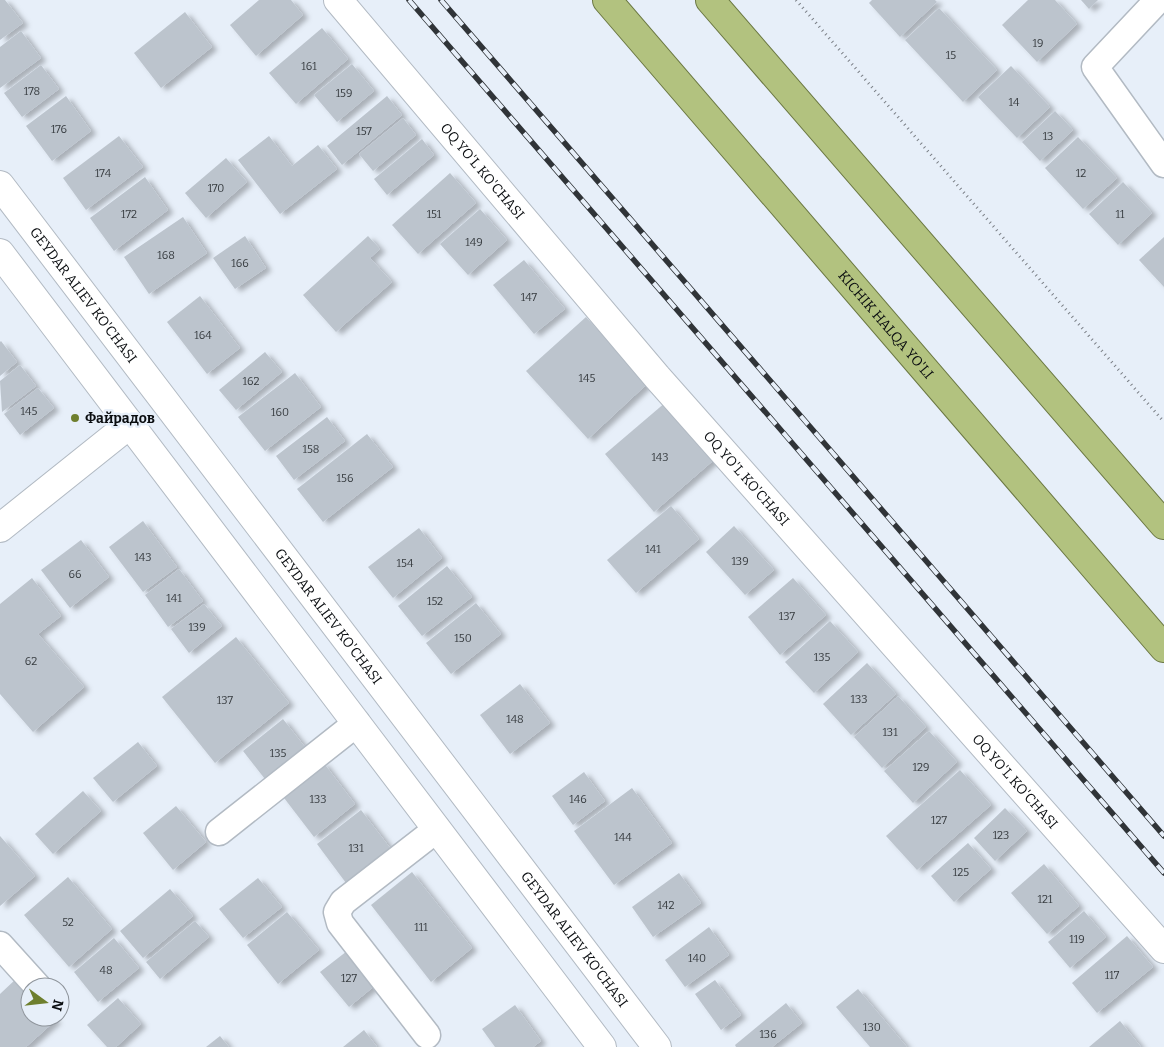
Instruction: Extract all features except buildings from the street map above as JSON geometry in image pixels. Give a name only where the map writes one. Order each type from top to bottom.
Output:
[{"type":"highway","name":"KICHIK HALQA YO'LI","points":[[607,0],[1164,648]]},
{"type":"highway","points":[[710,0],[1164,525]]},
{"type":"main road","name":"OQ YO'L KO'CHASI","points":[[338,0],[657,377],[1164,949]]},
{"type":"main road","name":"GEYDAR ALIEV KO'CHASI","points":[[0,185],[657,1047]]},
{"type":"main road","points":[[0,253],[602,1047]]},
{"type":"main road","points":[[0,528],[161,398]]},
{"type":"street","points":[[1158,0],[1095,66],[1164,164]]},
{"type":"street","points":[[219,832],[357,723]]},
{"type":"street","points":[[428,1035],[340,923],[337,912],[342,902],[437,829]]},
{"type":"street","points":[[0,944],[29,977]]},
{"type":"path","points":[[796,0],[1164,422]]},
{"type":"railway","points":[[409,0],[1164,873]]},
{"type":"railway","points":[[441,0],[1164,836]]},
{"type":"place","name":"Файрадов","points":[[75,418]]}]
